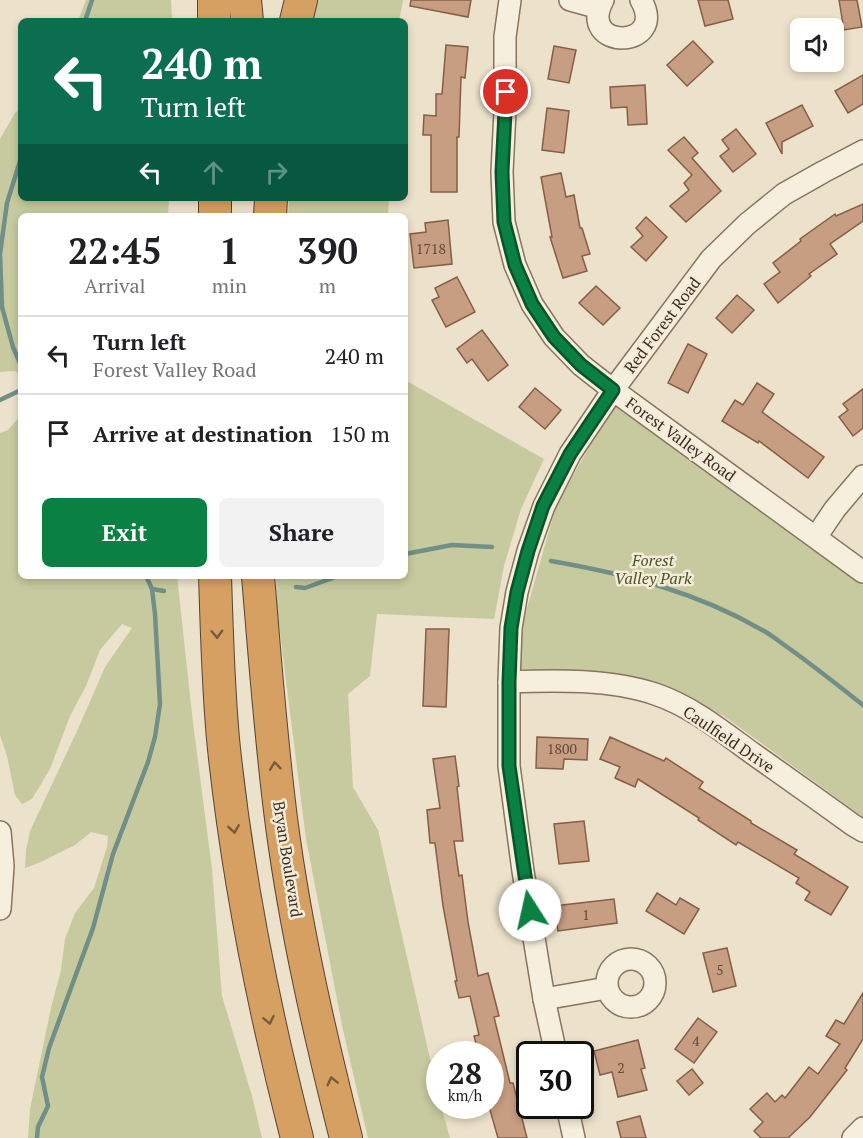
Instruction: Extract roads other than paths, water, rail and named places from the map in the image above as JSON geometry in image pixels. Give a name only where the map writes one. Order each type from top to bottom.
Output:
[{"type":"highway","points":[[214,0],[214,18]]},
{"type":"highway","points":[[245,0],[247,18]]},
{"type":"highway","points":[[297,18],[300,0]]},
{"type":"highway","points":[[215,579],[218,668],[231,807],[248,923],[272,1037],[297,1138]]},
{"type":"highway","name":"Bryan Boulevard","points":[[258,579],[269,721],[282,827],[297,920],[317,1018],[346,1138]]},
{"type":"street","name":"Forest Valley Road","points":[[510,0],[505,37],[506,111],[502,172],[504,222],[515,265],[532,304],[554,337],[581,365],[863,572]]},
{"type":"street","points":[[570,0],[601,4],[598,17],[601,26],[614,38],[623,39],[632,37],[645,25],[645,7],[641,0]]},
{"type":"street","name":"Red Forest Road","points":[[553,1041],[544,999],[509,766],[511,628],[528,551],[540,514],[570,454],[613,390],[711,258],[747,224],[784,194],[863,151]]},
{"type":"street","points":[[816,537],[835,509],[863,476]]},
{"type":"street","name":"Caulfield Drive","points":[[509,682],[541,680],[615,684],[655,694],[716,726],[863,831]]},
{"type":"street","points":[[0,832],[0,909]]},
{"type":"street","points":[[544,999],[607,988]]},
{"type":"street","points":[[570,1119],[574,1138]]},
{"type":"street","points":[[853,1138],[863,1128]]},
{"type":"waterway","points":[[86,18],[92,0]]},
{"type":"waterway","points":[[18,168],[7,203],[0,254],[2,307],[18,359]]},
{"type":"waterway","points":[[0,400],[18,391]]},
{"type":"waterway","points":[[408,553],[452,545],[492,547]]},
{"type":"waterway","points":[[551,561],[660,586],[713,605],[771,635],[863,705]]},
{"type":"waterway","points":[[37,1138],[38,1127],[48,1106],[42,1077],[49,1048],[93,928],[113,854],[148,762],[155,737],[160,704],[155,614],[152,589],[147,579]]},
{"type":"waterway","points":[[296,587],[305,588],[330,579]]},
{"type":"waterway","points":[[152,589],[164,591]]},
{"type":"park label","name":"Forest Valley Park","points":[[653,569]]}]
